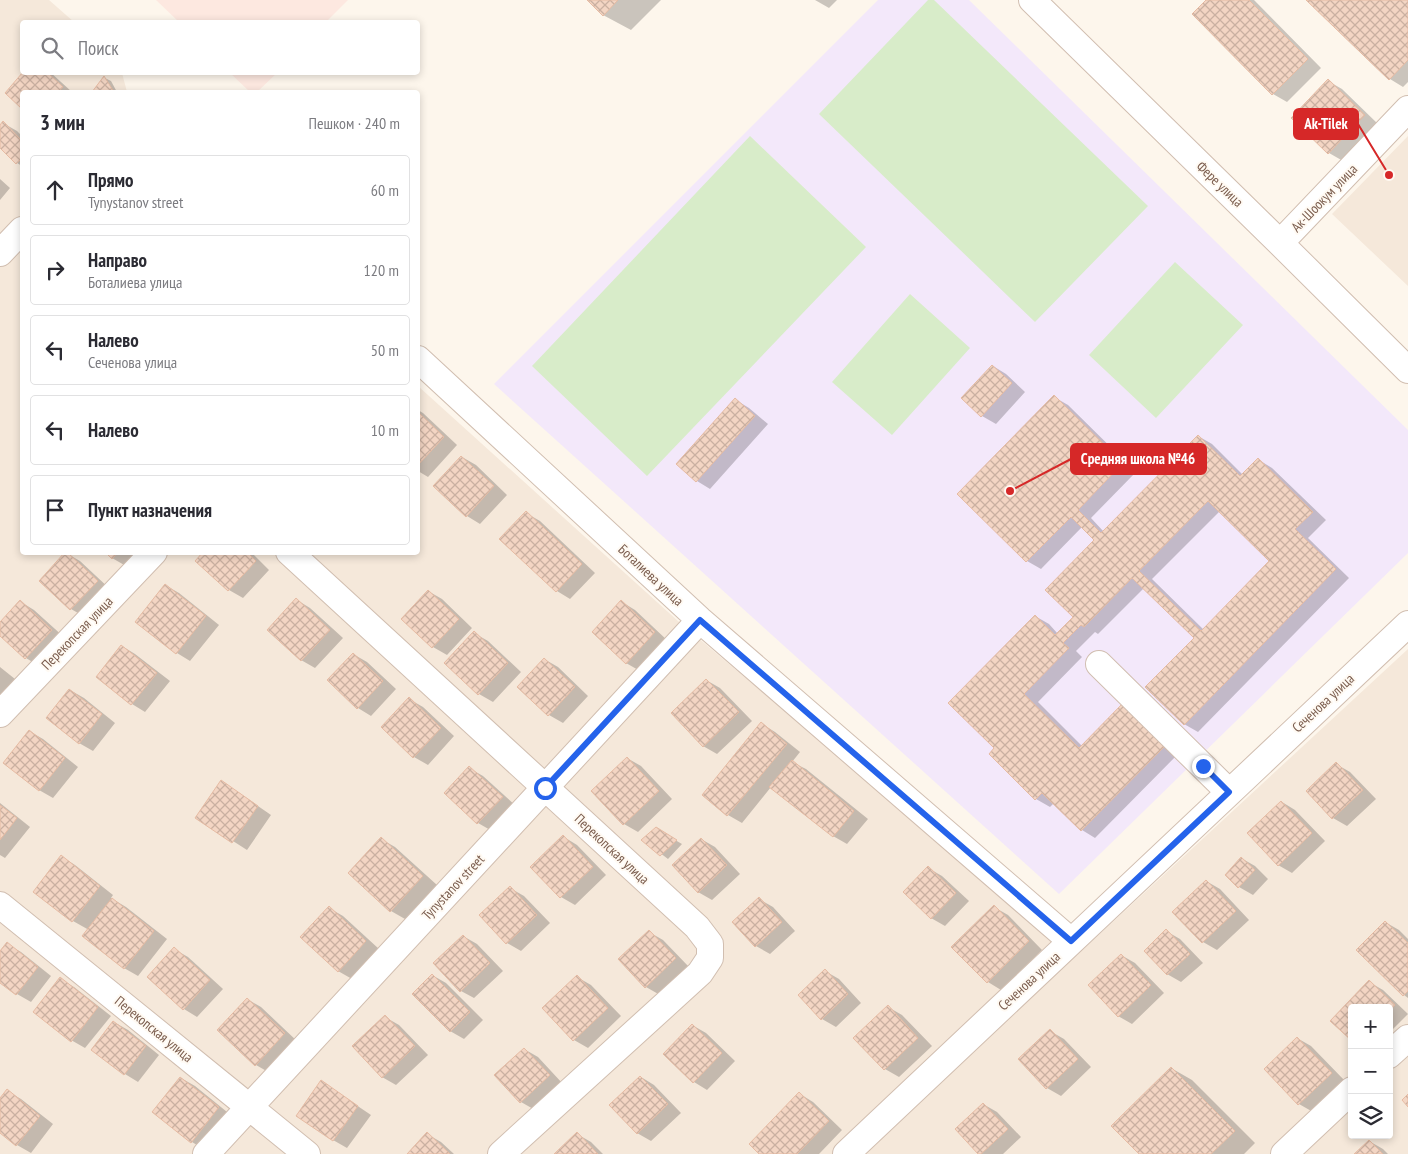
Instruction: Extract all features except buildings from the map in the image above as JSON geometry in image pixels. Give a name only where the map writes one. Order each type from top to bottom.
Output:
[{"type":"street","name":"Фере улица","points":[[1032,0],[1408,370]]},
{"type":"street","name":"Ак-Шоокум улица","points":[[1280,243],[1408,109]]},
{"type":"street","points":[[0,253],[20,232]]},
{"type":"street","name":"Боталиева улица","points":[[420,362],[700,620],[1071,941]]},
{"type":"street","name":"Перекопская улица","points":[[0,714],[151,555]]},
{"type":"street","name":"Перекопская улица","points":[[292,555],[697,927],[710,944],[710,958],[700,973],[501,1154]]},
{"type":"street","name":"Tynystanov street","points":[[206,1154],[700,620]]},
{"type":"street","name":"Сеченова улица","points":[[846,1154],[1408,624]]},
{"type":"street","points":[[1099,664],[1229,792]]},
{"type":"street","name":"Перекопская улица","points":[[0,905],[307,1154]]},
{"type":"street","points":[[1393,1051],[1408,1038]]},
{"type":"street","points":[[1284,1154],[1348,1094]]},
{"type":"shaded area","points":[[0,0],[49,0],[72,20],[20,20],[20,75],[123,75],[126,90],[20,90],[20,555],[420,555],[420,388],[678,621],[1076,956],[1408,649],[1408,1154],[0,1154]]},
{"type":"shaded area","points":[[156,0],[348,0],[328,20],[177,20]]},
{"type":"shaded area","points":[[878,0],[969,0],[1408,430],[1408,553],[1059,894],[494,384]]},
{"type":"shaded area","points":[[232,75],[275,75],[259,90],[248,90]]},
{"type":"shaded area","points":[[1408,136],[1408,286],[1332,214]]},
{"type":"green space","points":[[928,0],[934,0],[1148,206],[1035,322],[819,114]]},
{"type":"green space","points":[[750,136],[866,247],[647,476],[532,366]]},
{"type":"green space","points":[[1175,262],[1243,325],[1156,418],[1089,355]]},
{"type":"green space","points":[[910,294],[970,348],[892,435],[832,382]]},
{"type":"place","name":"Ak-Tilek","points":[[1389,175]]},
{"type":"place","name":"Средняя школа №46","points":[[1010,491]]},
{"type":"route","points":[[545,788],[700,620],[1071,941],[1229,792],[1203,766]]}]
